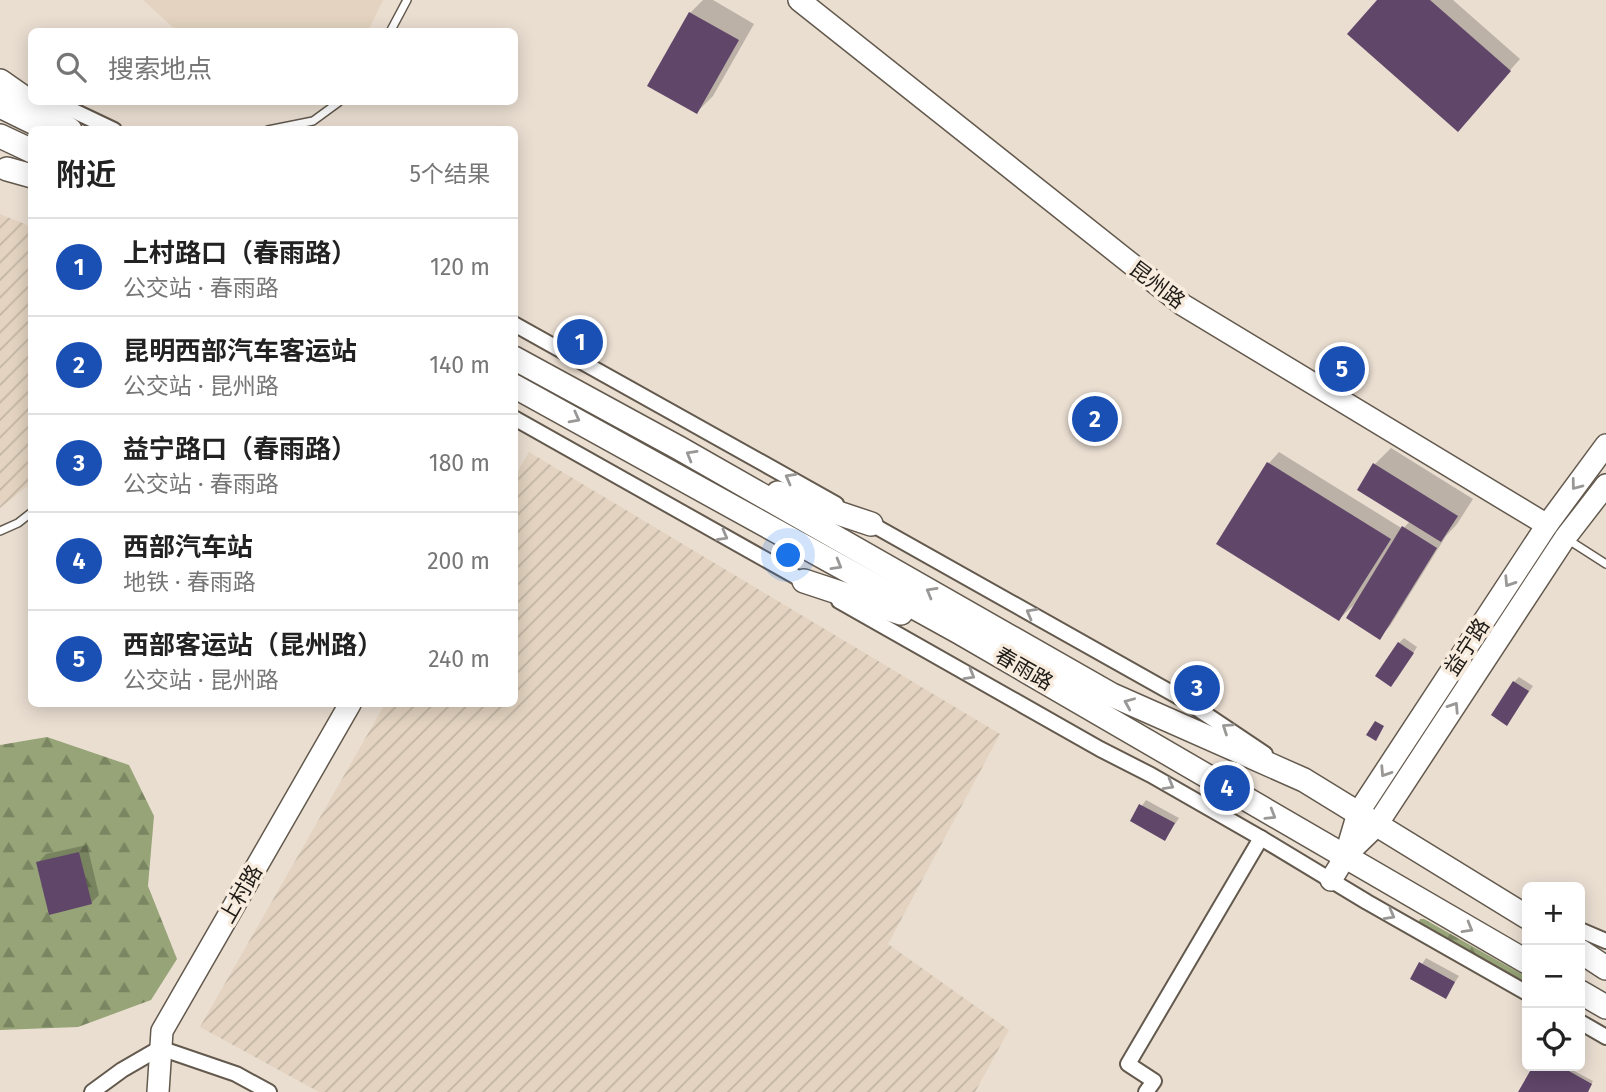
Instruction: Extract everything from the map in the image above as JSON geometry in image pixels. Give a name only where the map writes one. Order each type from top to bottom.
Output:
[{"type":"main road","name":"昆州路","points":[[799,0],[1183,305],[1547,525]]},
{"type":"main road","points":[[0,81],[28,101]]},
{"type":"main road","points":[[34,105],[64,126]]},
{"type":"main road","points":[[0,106],[41,126]]},
{"type":"main road","points":[[0,136],[28,149]]},
{"type":"main road","points":[[3,167],[28,176]]},
{"type":"main road","name":"春雨路","points":[[518,360],[1112,695],[1304,780],[1517,907]]},
{"type":"main road","name":"春雨路","points":[[518,388],[959,632],[1522,959]]},
{"type":"main road","name":"益宁路","points":[[1331,880],[1547,525],[1606,445]]},
{"type":"main road","points":[[729,477],[871,524]]},
{"type":"main road","name":"益宁路","points":[[1367,820],[1565,538],[1606,485]]},
{"type":"main road","points":[[804,581],[959,632]]},
{"type":"main road","name":"上村路","points":[[158,1092],[162,1031],[348,707]]},
{"type":"main road","points":[[1585,954],[1606,968]]},
{"type":"main road","points":[[1585,995],[1606,1007]]},
{"type":"street","points":[[0,75],[28,88]]},
{"type":"street","points":[[61,105],[106,126]]},
{"type":"street","points":[[518,326],[1186,701],[1304,780]]},
{"type":"street","points":[[518,420],[1100,750],[1261,838],[1522,990]]},
{"type":"street","points":[[1146,1092],[1154,1081],[1128,1064],[1261,838]]},
{"type":"street","points":[[1585,931],[1606,941]]},
{"type":"street","points":[[1585,1025],[1606,1037]]},
{"type":"street","points":[[92,1092],[122,1070],[160,1048],[236,1074],[269,1092]]},
{"type":"lane","points":[[392,28],[407,0]]},
{"type":"lane","points":[[288,126],[313,121],[335,105]]},
{"type":"lane","points":[[0,531],[19,523],[28,515]]},
{"type":"lane","points":[[1547,525],[1606,564]]},
{"type":"shaded area","points":[[143,0],[383,0],[369,28],[174,28]]},
{"type":"shaded area","points":[[0,214],[28,225],[28,485],[0,508]]},
{"type":"shaded area","points":[[529,452],[1000,734],[888,944],[1009,1030],[975,1092],[319,1092],[200,1027],[383,707],[518,707],[518,471]]},
{"type":"green space","points":[[47,737],[129,765],[154,816],[148,886],[177,959],[151,1000],[78,1027],[0,1030],[0,745]]},
{"type":"green space","points":[[1420,919],[1424,919],[1522,974],[1522,985],[1418,923]]},
{"type":"building","points":[[1377,0],[1430,0],[1511,71],[1458,132],[1347,34]]},
{"type":"building","points":[[689,12],[739,40],[697,114],[647,86]]},
{"type":"building","points":[[1267,462],[1391,539],[1339,621],[1216,544]]},
{"type":"building","points":[[1373,463],[1458,516],[1441,542],[1357,490]]},
{"type":"building","points":[[1402,526],[1437,548],[1380,640],[1346,618]]},
{"type":"building","points":[[1398,642],[1414,653],[1391,687],[1375,676]]},
{"type":"building","points":[[1513,681],[1529,691],[1507,726],[1491,715]]},
{"type":"building","points":[[1375,721],[1384,726],[1376,741],[1366,735]]},
{"type":"building","points":[[1139,804],[1175,823],[1165,841],[1130,821]]},
{"type":"building","points":[[79,852],[92,904],[49,915],[36,862]]},
{"type":"building","points":[[1419,962],[1455,982],[1446,999],[1410,979]]},
{"type":"building","points":[[1530,1071],[1569,1071],[1592,1084],[1588,1092],[1518,1092]]},
{"type":"place","name":"上村路口（春雨路）","points":[[580,342]]},
{"type":"place","name":"西部客运站（昆州路）","points":[[1342,369]]},
{"type":"place","name":"昆明西部汽车客运站","points":[[1095,419]]},
{"type":"place","name":"益宁路口（春雨路）","points":[[1197,688]]},
{"type":"place","name":"西部汽车站","points":[[1227,788]]}]
